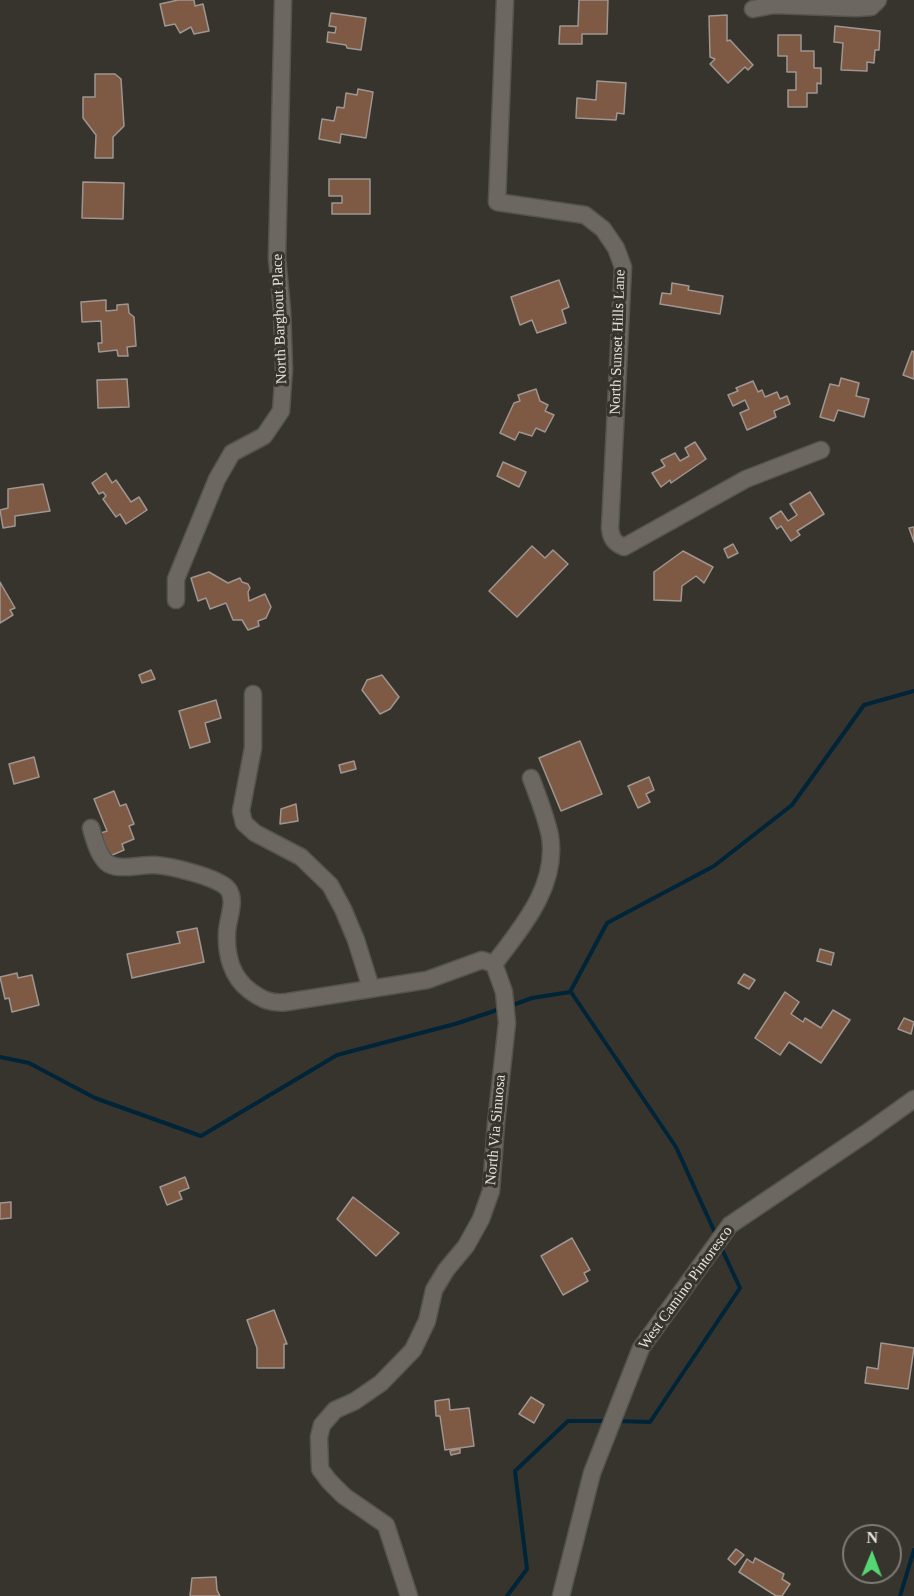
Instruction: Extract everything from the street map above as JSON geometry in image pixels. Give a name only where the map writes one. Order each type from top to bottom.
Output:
[{"type":"street","name":"North Barghout Place","points":[[176,600],[176,579],[217,479],[232,453],[264,436],[281,411],[284,369],[277,258],[284,0]]},
{"type":"street","name":"North Sunset Hills Lane","points":[[505,0],[497,202],[585,215],[603,229],[616,248],[623,267],[610,528],[613,539],[624,547],[746,479],[821,450]]},
{"type":"street","points":[[753,9],[774,5],[871,7],[878,0]]},
{"type":"street","points":[[253,694],[253,748],[241,811],[244,823],[255,833],[301,857],[330,885],[356,940],[371,988]]},
{"type":"street","points":[[91,828],[107,863],[114,866],[158,865],[213,880],[228,889],[231,897],[227,933],[228,955],[236,976],[248,989],[264,1000],[287,1002],[427,980],[482,960],[494,963],[534,909],[550,857],[547,824],[531,778]]},
{"type":"street","name":"North Via Sinuosa","points":[[408,1596],[386,1525],[359,1504],[344,1496],[329,1481],[320,1469],[319,1437],[322,1425],[335,1410],[355,1401],[381,1383],[413,1350],[427,1321],[434,1290],[446,1270],[466,1246],[484,1210],[491,1191],[507,1023],[504,992],[494,963]]},
{"type":"street","name":"West Camino Pintoresco","points":[[561,1596],[592,1473],[641,1348],[730,1226],[914,1099]]},
{"type":"building","points":[[178,0],[194,0],[195,6],[203,4],[209,31],[194,34],[191,27],[180,33],[175,24],[165,26],[160,4]]},
{"type":"building","points":[[579,0],[608,0],[607,34],[582,34],[582,44],[559,44],[560,26],[578,26]]},
{"type":"building","points":[[331,13],[366,18],[361,50],[327,42],[328,32],[335,33],[336,27],[329,26]]},
{"type":"building","points":[[727,15],[727,41],[730,40],[753,65],[748,70],[745,67],[728,83],[710,64],[715,59],[710,57],[709,16]]},
{"type":"building","points":[[835,26],[880,31],[879,50],[875,50],[874,63],[867,62],[867,71],[841,70],[843,43],[834,42]]},
{"type":"building","points":[[778,35],[801,35],[801,51],[814,51],[814,68],[821,68],[821,84],[817,83],[817,93],[807,93],[807,107],[788,107],[788,90],[796,90],[796,72],[787,72],[787,56],[778,56]]},
{"type":"building","points":[[95,74],[115,74],[121,79],[124,126],[113,137],[113,158],[95,158],[96,135],[83,118],[83,97],[95,97]]},
{"type":"building","points":[[597,81],[626,83],[624,114],[617,113],[616,120],[576,118],[577,98],[596,100]]},
{"type":"building","points":[[358,89],[373,92],[366,138],[341,134],[340,143],[319,139],[322,119],[334,121],[337,107],[344,108],[346,93],[357,95]]},
{"type":"building","points":[[329,179],[370,179],[370,214],[332,214],[332,203],[342,203],[342,196],[329,196]]},
{"type":"building","points":[[83,182],[124,183],[123,219],[82,218]]},
{"type":"building","points":[[559,280],[569,307],[562,310],[566,323],[537,333],[532,320],[520,325],[511,297]]},
{"type":"building","points":[[672,283],[689,286],[688,290],[723,296],[720,314],[660,304],[662,293],[671,294]]},
{"type":"building","points":[[106,300],[106,311],[117,310],[117,305],[128,304],[129,313],[134,317],[136,346],[127,347],[128,356],[118,356],[117,350],[99,352],[98,343],[102,343],[101,321],[82,322],[81,302]]},
{"type":"building","points":[[912,351],[914,352],[914,379],[903,375]]},
{"type":"building","points":[[841,378],[859,383],[856,396],[869,399],[864,417],[838,410],[834,421],[820,417],[830,384],[839,386]]},
{"type":"building","points":[[127,379],[129,407],[98,408],[97,380]]},
{"type":"building","points":[[753,381],[758,392],[762,390],[765,397],[777,392],[780,399],[787,396],[790,404],[774,411],[776,417],[747,430],[740,413],[749,409],[745,400],[733,406],[728,395],[738,391],[736,388]]},
{"type":"building","points":[[536,389],[540,401],[548,405],[545,411],[554,415],[545,432],[536,428],[532,436],[519,432],[515,440],[500,433],[514,403],[520,401],[518,395]]},
{"type":"building","points":[[695,442],[706,459],[671,483],[670,480],[661,487],[652,473],[665,466],[661,460],[675,453],[680,461],[689,456],[685,448]]},
{"type":"building","points":[[503,462],[526,472],[519,487],[497,476]]},
{"type":"building","points":[[106,473],[112,483],[116,480],[131,502],[139,497],[147,510],[126,524],[120,514],[116,517],[103,499],[106,496],[103,492],[99,494],[92,483]]},
{"type":"building","points":[[43,484],[50,511],[15,516],[15,526],[3,528],[0,510],[8,508],[8,489]]},
{"type":"building","points":[[810,492],[824,514],[797,531],[800,535],[791,541],[781,526],[777,529],[770,518],[781,511],[788,521],[797,515],[790,504]]},
{"type":"building","points":[[914,527],[914,542],[909,528]]},
{"type":"building","points":[[733,544],[738,553],[728,558],[724,549]]},
{"type":"building","points":[[532,546],[545,558],[553,550],[568,564],[517,617],[489,591]]},
{"type":"building","points":[[683,551],[713,567],[704,583],[696,576],[682,586],[681,601],[654,600],[654,572]]},
{"type":"building","points":[[209,572],[228,583],[240,578],[250,588],[249,601],[265,594],[271,607],[266,618],[258,621],[259,626],[248,630],[242,620],[233,620],[226,603],[210,609],[206,598],[198,601],[191,578]]},
{"type":"building","points":[[0,582],[15,608],[10,610],[13,615],[0,623]]},
{"type":"building","points":[[151,670],[155,679],[142,683],[139,675]]},
{"type":"building","points":[[382,675],[399,697],[390,709],[380,714],[362,690],[367,680]]},
{"type":"building","points":[[216,700],[221,718],[205,723],[210,742],[190,748],[179,711]]},
{"type":"building","points":[[580,741],[602,794],[561,811],[539,758]]},
{"type":"building","points":[[34,757],[39,777],[14,784],[9,764]]},
{"type":"building","points":[[354,761],[356,769],[341,773],[339,765]]},
{"type":"building","points":[[649,777],[654,790],[646,794],[650,802],[638,808],[628,786]]},
{"type":"building","points":[[114,791],[120,806],[126,804],[134,824],[129,826],[134,839],[122,844],[124,850],[110,856],[101,833],[107,831],[94,799]]},
{"type":"building","points":[[296,804],[298,821],[280,824],[281,809]]},
{"type":"building","points":[[197,928],[204,962],[132,978],[127,954],[180,943],[177,932]]},
{"type":"building","points":[[820,949],[834,953],[831,965],[817,961]]},
{"type":"building","points":[[17,973],[18,978],[32,975],[39,1005],[12,1012],[9,998],[5,999],[0,977]]},
{"type":"building","points":[[744,974],[755,980],[749,989],[738,983]]},
{"type":"building","points":[[785,992],[799,1002],[791,1014],[803,1022],[805,1018],[821,1028],[833,1010],[850,1020],[821,1063],[789,1042],[780,1055],[755,1038]]},
{"type":"building","points":[[904,1018],[914,1022],[911,1034],[898,1029]]},
{"type":"building","points":[[185,1177],[189,1188],[179,1192],[182,1199],[167,1205],[160,1187]]},
{"type":"building","points":[[353,1197],[399,1233],[376,1256],[337,1219]]},
{"type":"building","points":[[11,1202],[11,1218],[0,1219],[0,1203]]},
{"type":"building","points":[[572,1238],[590,1270],[584,1273],[588,1281],[563,1295],[541,1256]]},
{"type":"building","points":[[274,1310],[287,1344],[284,1344],[284,1368],[257,1368],[257,1348],[247,1320]]},
{"type":"building","points":[[881,1343],[914,1348],[908,1389],[865,1383],[867,1367],[878,1369]]},
{"type":"building","points":[[531,1397],[544,1405],[534,1423],[519,1414]]},
{"type":"building","points":[[449,1399],[450,1410],[469,1408],[474,1446],[445,1450],[440,1416],[436,1416],[435,1401]]},
{"type":"building","points":[[460,1449],[460,1453],[451,1455],[450,1451]]},
{"type":"building","points":[[736,1549],[744,1555],[735,1565],[728,1559]]},
{"type":"building","points":[[755,1558],[784,1574],[782,1579],[790,1584],[782,1596],[776,1596],[739,1572],[747,1559],[753,1563]]},
{"type":"building","points":[[216,1577],[220,1596],[190,1596],[192,1578]]},
{"type":"waterway","points":[[510,1006],[532,998],[570,992],[607,923],[714,866],[792,805],[864,705],[914,691]]},
{"type":"waterway","points":[[571,992],[676,1147],[716,1235]]},
{"type":"waterway","points":[[0,1057],[29,1063],[95,1098],[201,1136],[337,1055],[455,1024],[500,1009]]},
{"type":"waterway","points":[[617,1421],[650,1422],[740,1288],[721,1247]]},
{"type":"waterway","points":[[507,1596],[527,1569],[515,1471],[568,1421],[607,1421]]},
{"type":"waterway","points":[[900,1596],[914,1550]]}]
